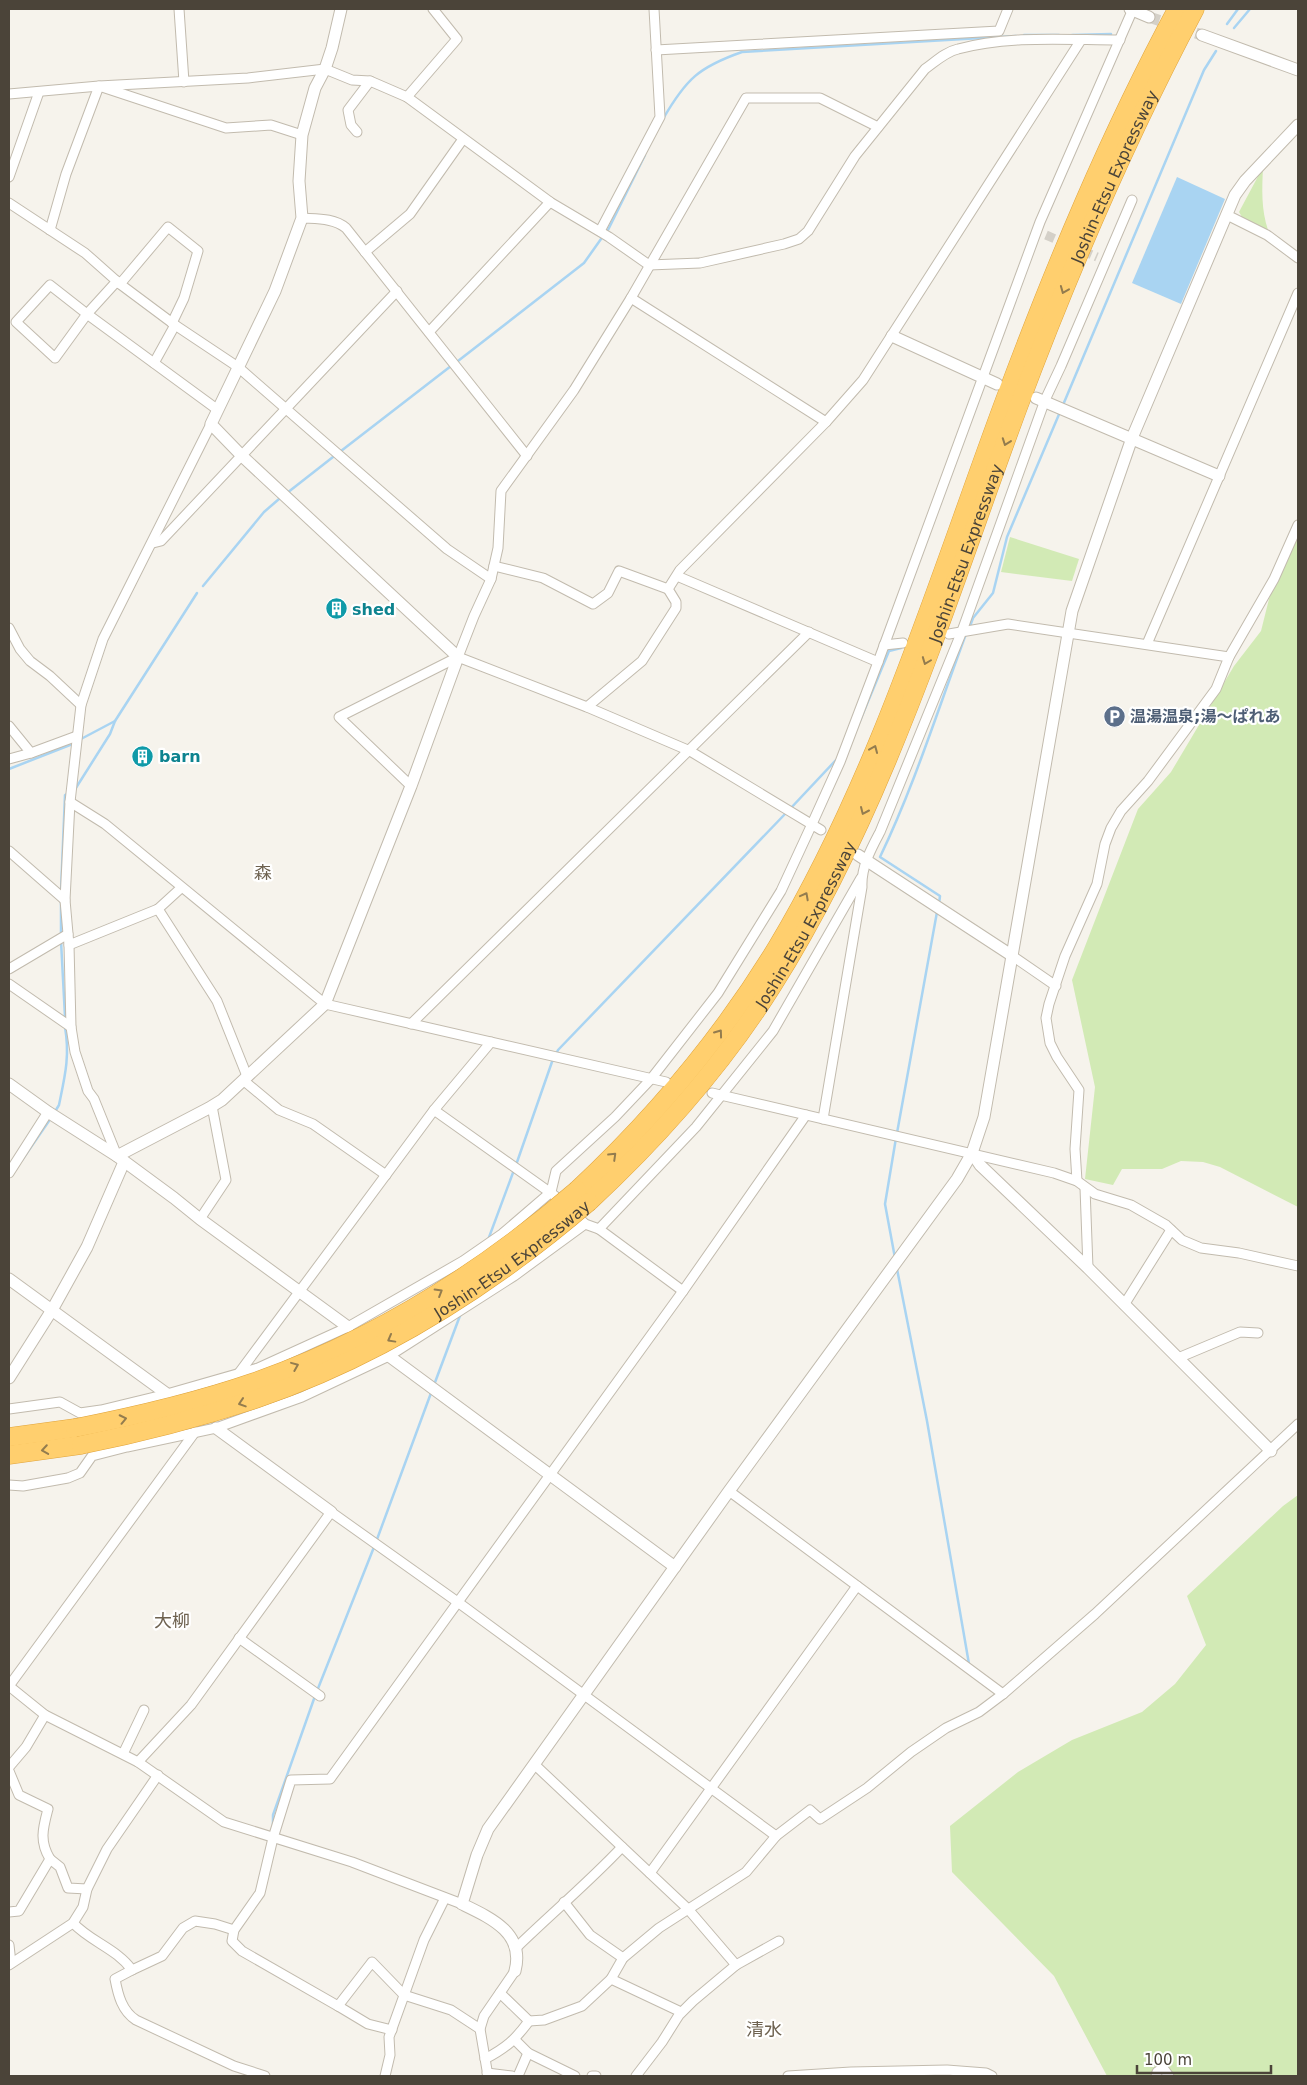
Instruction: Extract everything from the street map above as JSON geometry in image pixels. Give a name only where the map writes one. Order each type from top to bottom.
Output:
[{"type":"highway","points":[[1120,121],[1168,9]]},
{"type":"highway","name":"Joshin-Etsu Expressway","points":[[583,1196],[698,1061],[739,1005],[771,955],[816,874],[861,780],[882,729],[1036,316],[1120,121],[1177,9]]},
{"type":"highway","name":"Joshin-Etsu Expressway","points":[[9,1455],[78,1437],[209,1397],[297,1366],[342,1346],[414,1307],[461,1278],[583,1196],[665,1126],[729,1049],[777,978],[834,875],[877,782],[914,693],[1019,406],[1077,256],[1134,127],[1168,60],[1197,9]]},
{"type":"highway","name":"Joshin-Etsu Expressway","points":[[9,1437],[78,1437]]},
{"type":"street","points":[[179,9],[184,82]]},
{"type":"street","points":[[120,1159],[94,1099],[88,1091],[75,1052],[71,1027],[69,945],[65,900],[70,802],[81,705],[104,639],[153,543],[275,291],[302,218],[299,181],[302,135],[315,88],[326,69],[341,9]]},
{"type":"street","points":[[407,97],[457,39],[433,9]]},
{"type":"street","points":[[600,231],[660,117],[654,9]]},
{"type":"street","points":[[656,50],[999,31],[1008,9]]},
{"type":"street","points":[[9,1408],[60,1402],[80,1413],[167,1394],[239,1374],[276,1360],[348,1327],[463,1261],[502,1234],[551,1192],[556,1171],[614,1117],[651,1079],[718,993],[781,891],[840,762],[984,378],[1132,9],[1149,17]]},
{"type":"street","points":[[1202,35],[1298,70]]},
{"type":"street","points":[[9,94],[99,86],[248,78],[326,69],[352,80],[370,81],[407,97],[550,202],[600,231],[649,265],[700,263],[799,239],[808,231],[855,156],[925,70],[938,58],[956,49],[1010,40],[1120,40]]},
{"type":"street","points":[[668,589],[694,556],[826,422],[863,380],[1081,40]]},
{"type":"street","points":[[357,132],[351,125],[348,110],[370,81]]},
{"type":"street","points":[[99,86],[226,128],[271,125],[302,135]]},
{"type":"street","points":[[50,230],[66,174],[99,86]]},
{"type":"street","points":[[9,177],[39,92]]},
{"type":"street","points":[[9,1378],[52,1310],[87,1247],[120,1159],[212,1106],[231,1092],[325,1004],[411,786],[474,616],[492,579],[498,548],[501,491],[574,390],[631,298],[746,98],[820,98],[878,127]]},
{"type":"street","points":[[462,1904],[477,1855],[488,1829],[729,1491],[956,1179],[972,1153],[984,1117],[1072,611],[1132,438],[1235,195],[1245,181],[1298,125]]},
{"type":"street","points":[[366,252],[410,214],[463,139]]},
{"type":"street","points":[[822,1119],[862,887],[862,857],[880,832],[962,631],[1041,399],[1061,366],[1101,259],[1132,200]]},
{"type":"street","points":[[429,332],[550,202]]},
{"type":"street","points":[[9,203],[85,254],[118,283],[238,367],[447,550],[492,579]]},
{"type":"street","points":[[1227,215],[1267,235],[1298,258]]},
{"type":"street","points":[[302,218],[340,223],[366,252],[527,456]]},
{"type":"street","points":[[154,363],[174,324],[198,251],[168,227],[118,283],[87,314],[55,358],[16,322],[50,285],[87,314],[218,410]]},
{"type":"street","points":[[153,543],[161,541],[397,292]]},
{"type":"street","points":[[1147,644],[1298,293]]},
{"type":"street","points":[[631,298],[826,422]]},
{"type":"street","points":[[892,336],[996,384]]},
{"type":"street","points":[[1041,399],[1219,476]]},
{"type":"street","points":[[211,424],[242,456],[458,657],[587,707],[690,751],[821,830]]},
{"type":"street","points":[[1077,1181],[1075,1149],[1079,1090],[1057,1058],[1050,1043],[1046,1018],[1048,1004],[1096,884],[1105,844],[1111,828],[1121,811],[1148,781],[1216,689],[1229,657],[1274,579],[1298,525]]},
{"type":"street","points":[[494,566],[542,578],[593,604],[608,593],[619,571],[668,589],[676,602],[676,608],[642,661],[587,707]]},
{"type":"street","points":[[677,576],[878,662]]},
{"type":"street","points":[[949,634],[1008,624],[1229,657]]},
{"type":"street","points":[[9,628],[20,649],[30,661],[50,676],[81,705]]},
{"type":"street","points":[[410,1024],[809,632]]},
{"type":"street","points":[[884,645],[903,642]]},
{"type":"street","points":[[411,786],[340,717],[458,657]]},
{"type":"street","points":[[9,726],[31,753]]},
{"type":"street","points":[[9,759],[77,736]]},
{"type":"street","points":[[70,802],[105,824],[180,888],[325,1004],[666,1082]]},
{"type":"street","points":[[9,851],[65,900]]},
{"type":"street","points":[[862,857],[1056,986]]},
{"type":"street","points":[[599,1229],[696,1127],[773,1031],[862,877]]},
{"type":"street","points":[[69,945],[158,908],[180,888]]},
{"type":"street","points":[[158,908],[216,1001],[245,1078],[280,1110],[313,1124],[386,1175]]},
{"type":"street","points":[[9,969],[68,934]]},
{"type":"street","points":[[9,984],[71,1027]]},
{"type":"street","points":[[239,1374],[434,1110],[491,1042]]},
{"type":"street","points":[[9,1084],[120,1159],[348,1327]]},
{"type":"street","points":[[712,1093],[1054,1173],[1077,1181],[1095,1194],[1131,1205],[1166,1225],[1182,1240],[1201,1248],[1239,1253],[1298,1266]]},
{"type":"street","points":[[200,1219],[226,1180],[212,1106]]},
{"type":"street","points":[[434,1110],[551,1192],[586,1224],[599,1229],[683,1291]]},
{"type":"street","points":[[9,1173],[48,1112]]},
{"type":"street","points":[[392,2030],[368,2024],[242,1951],[232,1941],[234,1930],[260,1893],[273,1838],[292,1780],[330,1779],[683,1291],[806,1115]]},
{"type":"street","points":[[972,1153],[980,1165],[1088,1268],[1271,1451]]},
{"type":"street","points":[[1085,1188],[1088,1268]]},
{"type":"street","points":[[9,1485],[23,1486],[68,1478],[80,1473],[92,1456],[216,1428],[302,1397],[390,1356],[514,1276],[586,1224]]},
{"type":"street","points":[[1124,1305],[1172,1230]]},
{"type":"street","points":[[9,1279],[167,1394]]},
{"type":"street","points":[[1178,1358],[1240,1332],[1258,1333]]},
{"type":"street","points":[[390,1356],[675,1567]]},
{"type":"street","points":[[500,1993],[530,2021],[544,2020],[582,2006],[611,1979],[623,1958],[659,1928],[746,1872],[776,1836],[810,1810],[820,1819],[867,1788],[911,1752],[946,1728],[979,1712],[1003,1694],[1095,1614],[1298,1424]]},
{"type":"street","points":[[216,1428],[459,1602],[776,1836]]},
{"type":"street","points":[[195,1432],[9,1686],[45,1715],[123,1754],[158,1774],[224,1822],[352,1862],[462,1904],[491,1919],[510,1936],[517,1947],[517,1962],[515,1971],[484,2016],[480,2029],[488,2075],[512,2076]]},
{"type":"street","points":[[729,1491],[1003,1694]]},
{"type":"street","points":[[138,1762],[191,1704],[331,1512]]},
{"type":"street","points":[[650,1873],[857,1586]]},
{"type":"street","points":[[239,1638],[320,1696]]},
{"type":"street","points":[[123,1754],[144,1710]]},
{"type":"street","points":[[9,1767],[26,1747],[45,1715]]},
{"type":"street","points":[[534,1764],[688,1909],[736,1965]]},
{"type":"street","points":[[9,1772],[19,1795],[48,1809],[41,1834],[46,1853],[60,1867],[68,1888],[87,1889]]},
{"type":"street","points":[[10,1964],[73,1923],[83,1907],[87,1889],[107,1849],[158,1774]]},
{"type":"street","points":[[517,1947],[564,1902],[597,1874],[622,1847]]},
{"type":"street","points":[[9,1912],[19,1911],[50,1859]]},
{"type":"street","points":[[385,2076],[390,2055],[389,2037],[424,1940],[444,1898]]},
{"type":"street","points":[[564,1902],[590,1935],[623,1958]]},
{"type":"street","points":[[234,1930],[215,1924],[194,1921],[183,1928],[162,1956],[115,1979],[117,1991],[126,2014],[136,2020],[234,2066],[265,2076]]},
{"type":"street","points":[[73,1923],[83,1934],[116,1953],[132,1970]]},
{"type":"street","points":[[636,2076],[682,2012],[736,1965],[779,1941]]},
{"type":"street","points":[[9,1945],[10,1964]]},
{"type":"street","points":[[338,2006],[372,1962],[404,1995],[450,2010],[480,2029]]},
{"type":"street","points":[[611,1979],[682,2012]]},
{"type":"street","points":[[485,2058],[502,2050],[515,2040],[530,2021]]},
{"type":"street","points":[[515,2040],[528,2053],[575,2076]]},
{"type":"street","points":[[518,2076],[528,2053]]},
{"type":"street","points":[[1156,2076],[1157,2072],[1163,2068],[1169,2076]]},
{"type":"street","points":[[792,2076],[944,2073],[986,2073],[992,2076]]},
{"type":"green space","points":[[1263,167],[1263,207],[1268,230],[1242,217],[1239,212]]},
{"type":"green space","points":[[1298,522],[1298,1207],[1220,1167],[1203,1162],[1181,1161],[1162,1169],[1122,1169],[1113,1185],[1085,1179],[1095,1087],[1072,980],[1138,809],[1171,772],[1234,666],[1261,631],[1274,579]]},
{"type":"green space","points":[[1010,537],[1079,559],[1072,581],[1001,572]]},
{"type":"green space","points":[[1298,1495],[1298,2076],[1107,2076],[1054,1976],[952,1872],[950,1826],[1018,1772],[1072,1740],[1142,1712],[1175,1684],[1206,1645],[1187,1596],[1283,1506]]},
{"type":"water","points":[[1177,177],[1225,199],[1181,304],[1132,283]]},
{"type":"waterway","points":[[1227,24],[1238,9]]},
{"type":"waterway","points":[[1234,28],[1250,9]]},
{"type":"waterway","points":[[1072,35],[1111,34]]},
{"type":"waterway","points":[[1024,35],[1059,35]]},
{"type":"waterway","points":[[663,119],[679,94],[695,76],[715,63],[742,52],[1016,36]]},
{"type":"waterway","points":[[1063,405],[1204,70],[1216,51]]},
{"type":"waterway","points":[[608,230],[645,155]]},
{"type":"waterway","points":[[458,361],[584,263],[601,239]]},
{"type":"waterway","points":[[341,451],[451,366]]},
{"type":"waterway","points":[[969,629],[973,618],[993,593],[1007,537],[1060,412]]},
{"type":"waterway","points":[[287,493],[333,457]]},
{"type":"waterway","points":[[203,586],[264,512],[279,499]]},
{"type":"waterway","points":[[81,739],[115,721],[197,593]]},
{"type":"waterway","points":[[939,904],[940,896],[880,857],[915,774],[966,634]]},
{"type":"waterway","points":[[849,747],[889,651],[901,648]]},
{"type":"waterway","points":[[74,791],[110,734],[115,721]]},
{"type":"waterway","points":[[9,769],[70,745]]},
{"type":"waterway","points":[[790,809],[836,760]]},
{"type":"waterway","points":[[61,891],[65,795],[69,793]]},
{"type":"waterway","points":[[556,1054],[786,813]]},
{"type":"waterway","points":[[61,901],[61,936]]},
{"type":"waterway","points":[[897,1133],[937,912]]},
{"type":"waterway","points":[[61,941],[65,1017]]},
{"type":"waterway","points":[[56,1110],[59,1105],[66,1066],[65,1027]]},
{"type":"waterway","points":[[516,1165],[553,1059]]},
{"type":"waterway","points":[[22,1160],[51,1118]]},
{"type":"waterway","points":[[895,1258],[885,1204],[896,1138]]},
{"type":"waterway","points":[[488,1240],[514,1170]]},
{"type":"waterway","points":[[897,1269],[927,1421],[969,1664]]},
{"type":"waterway","points":[[434,1385],[461,1313]]},
{"type":"waterway","points":[[317,1691],[376,1542],[431,1393]]},
{"type":"waterway","points":[[273,1825],[273,1815],[315,1696]]},
{"type":"tunnel","points":[[1149,17],[1202,35]]},
{"type":"tunnel","points":[[1046,235],[1097,257]]},
{"type":"place","name":"shed","points":[[336,609]]},
{"type":"place","name":"温湯温泉;湯〜ぱれあ","points":[[1114,716]]},
{"type":"place","name":"barn","points":[[143,756]]},
{"type":"district","name":"森","points":[[263,873]]},
{"type":"district","name":"大柳","points":[[172,1621]]},
{"type":"district","name":"清水","points":[[764,2030]]}]
